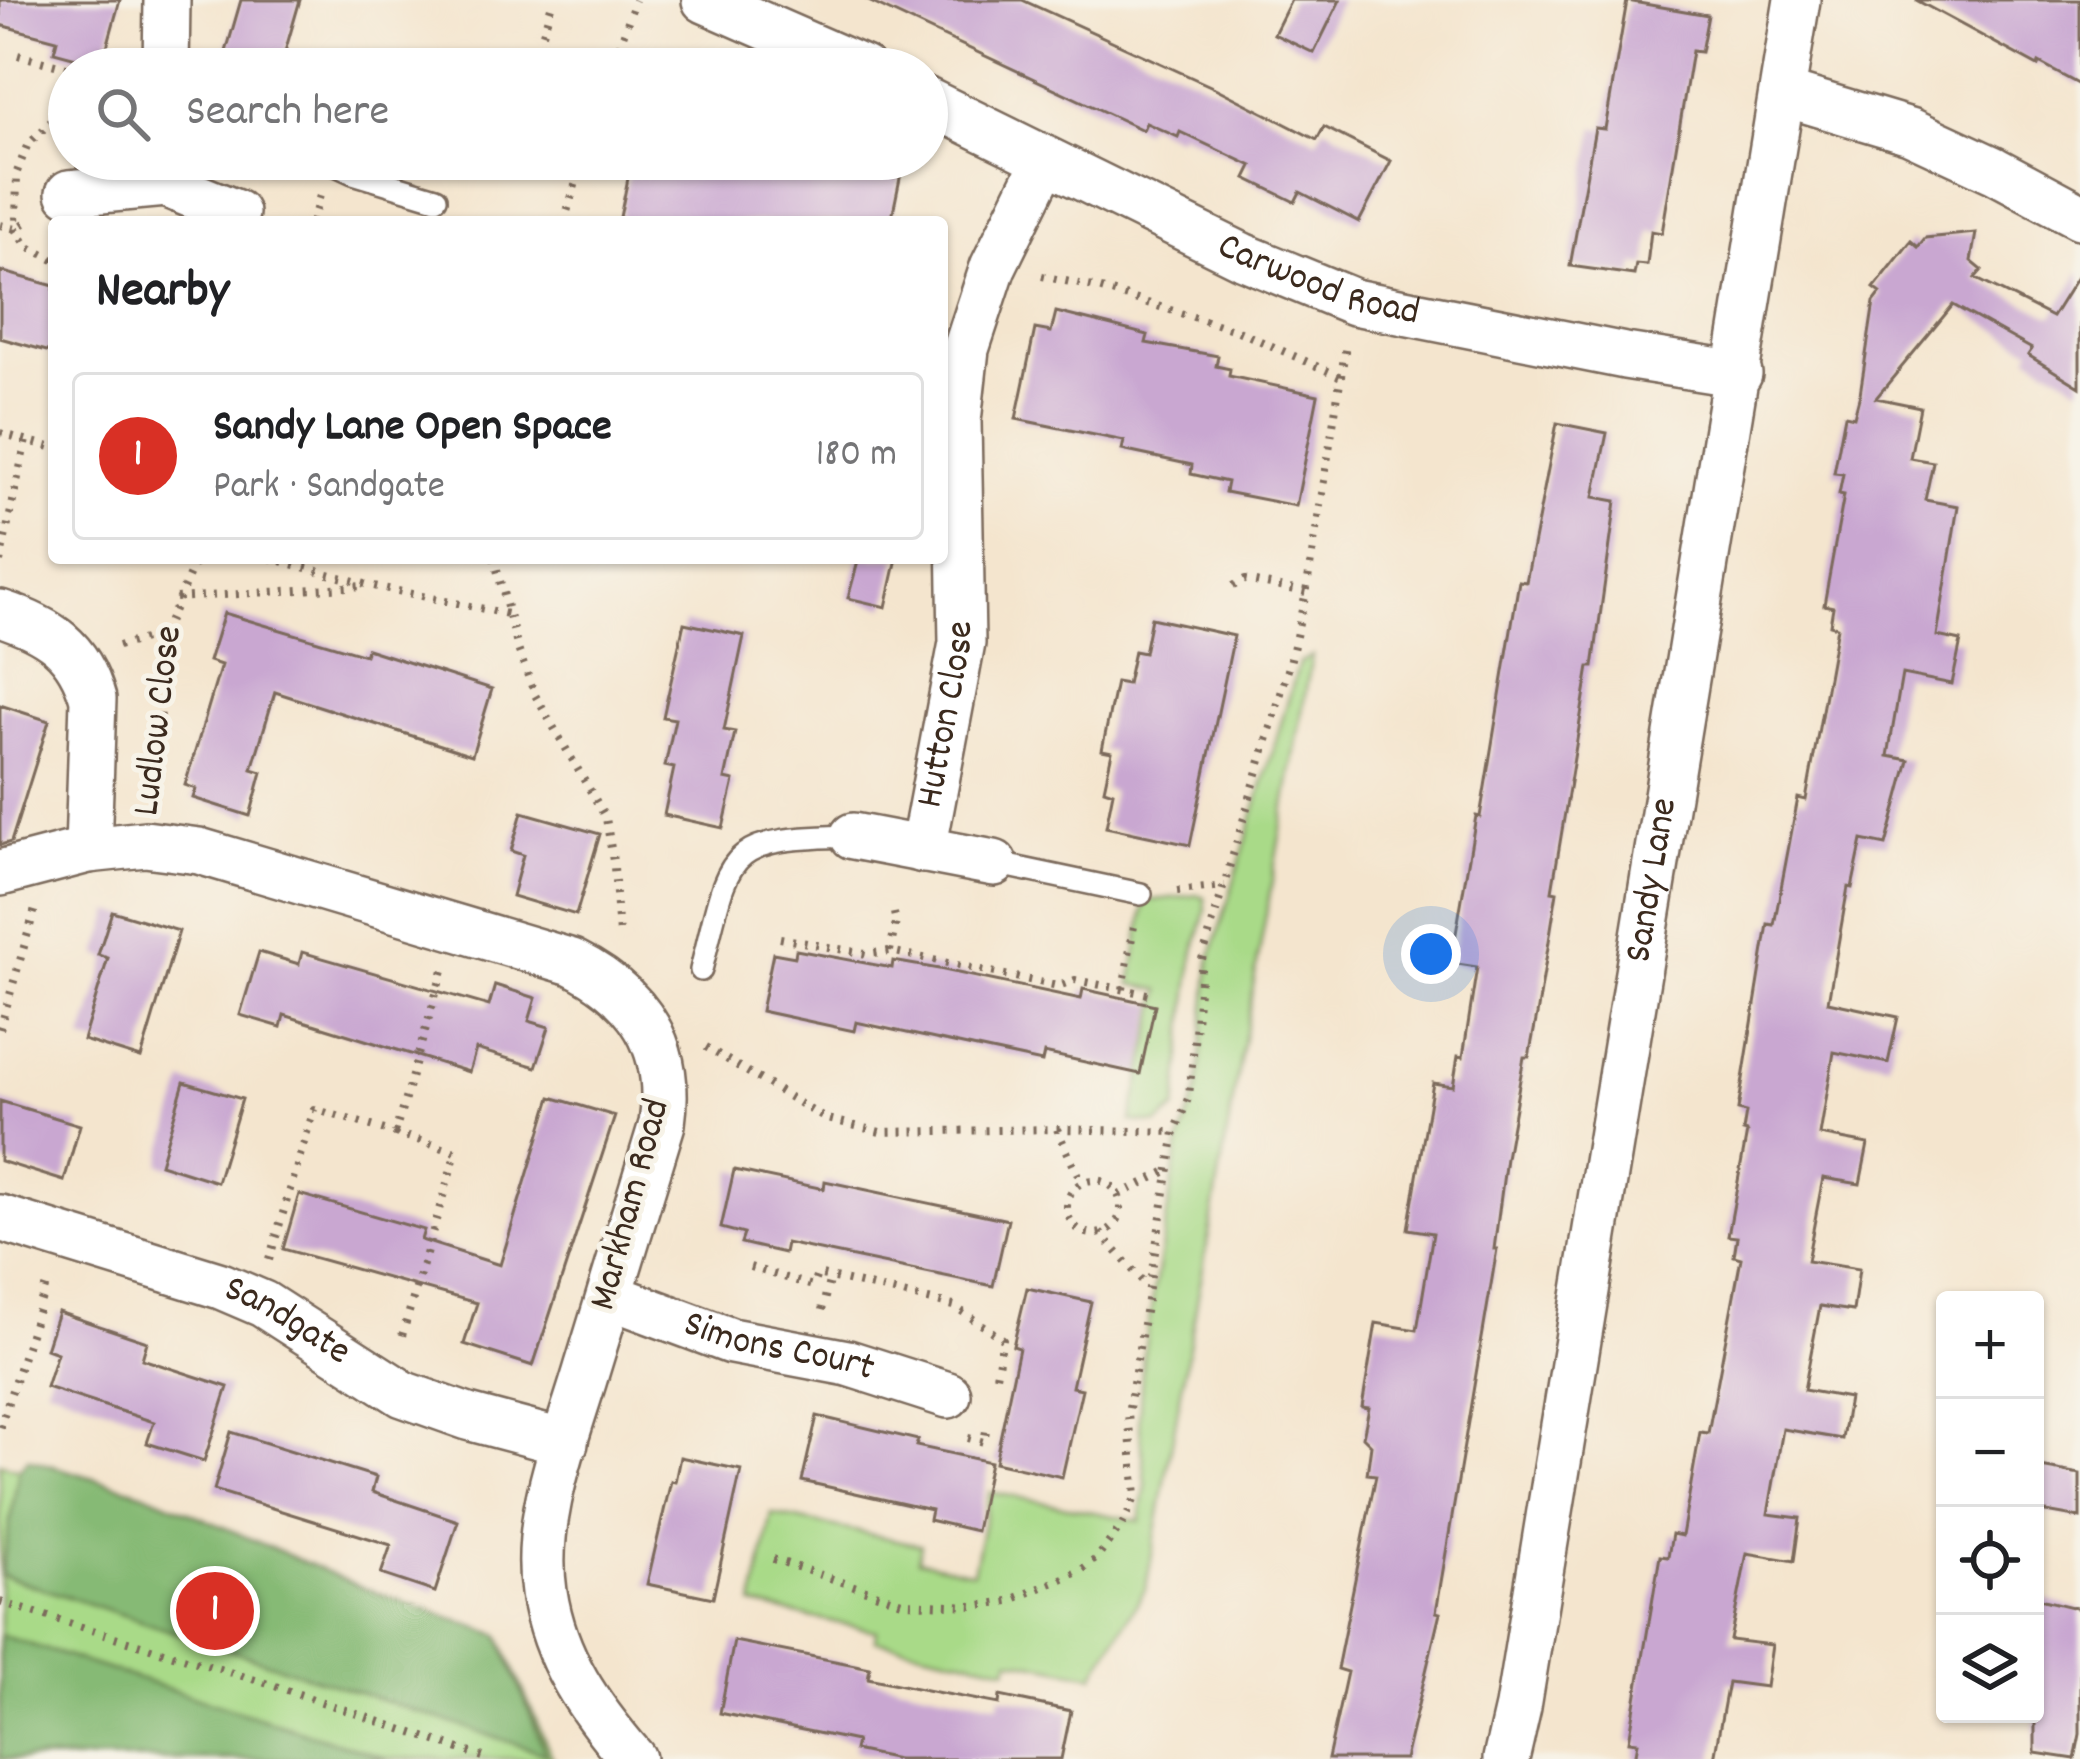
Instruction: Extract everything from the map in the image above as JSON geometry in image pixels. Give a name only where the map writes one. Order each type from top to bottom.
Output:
[{"type":"street","points":[[166,48],[167,0]]},
{"type":"street","points":[[705,0],[815,48]]},
{"type":"street","name":"Sandy Lane","points":[[1506,1759],[1798,0]]},
{"type":"street","points":[[1783,93],[1910,131],[2080,216]]},
{"type":"street","name":"Carwood Road","points":[[948,111],[1242,256],[1354,302],[1739,374]]},
{"type":"street","name":"Hutton Close","points":[[923,850],[962,643],[958,421],[952,366],[996,260],[1045,161]]},
{"type":"street","points":[[69,193],[128,180]]},
{"type":"street","points":[[179,180],[236,213]]},
{"type":"street","name":"Ludlow Close","points":[[0,613],[60,639],[77,657],[88,680],[93,718],[88,850]]},
{"type":"street","name":"Hutton Close","points":[[853,836],[994,863]]},
{"type":"street","name":"Markham Road","points":[[0,873],[88,850],[145,844],[242,862],[572,962],[604,978],[635,1007],[654,1039],[664,1070],[662,1124],[565,1442],[543,1529],[541,1564],[550,1621],[576,1686],[633,1759]]},
{"type":"street","name":"Sandgate","points":[[0,1217],[221,1286],[263,1304],[403,1394],[565,1442]]},
{"type":"street","name":"Simons Court","points":[[610,1296],[730,1341],[848,1363],[949,1395]]},
{"type":"lane","points":[[376,180],[436,198]]},
{"type":"lane","name":"Hutton Close","points":[[701,970],[723,883],[735,860],[755,844],[853,836]]},
{"type":"lane","name":"Hutton Close","points":[[994,863],[1141,894]]},
{"type":"path","points":[[543,32],[553,0]]},
{"type":"path","points":[[619,48],[635,0]]},
{"type":"path","points":[[18,55],[48,63]]},
{"type":"path","points":[[566,216],[577,180]]},
{"type":"path","points":[[996,260],[1236,330],[1341,377]]},
{"type":"path","points":[[773,1559],[905,1603],[947,1606],[1009,1601],[1080,1571],[1097,1558],[1136,1496],[1128,1414],[1175,1132],[1190,1096],[1202,959],[1306,592],[1354,302]]},
{"type":"path","points":[[0,433],[48,446]]},
{"type":"path","points":[[0,562],[26,440]]},
{"type":"path","name":"Ludlow Close","points":[[145,844],[160,737],[163,634],[194,564]]},
{"type":"path","name":"Ludlow Close","points":[[292,564],[508,614]]},
{"type":"path","points":[[496,564],[535,695],[606,818],[619,934],[635,1007]]},
{"type":"path","points":[[1233,586],[1245,580],[1306,592]]},
{"type":"path","name":"Ludlow Close","points":[[176,598],[369,585]]},
{"type":"path","points":[[1141,894],[1226,886]]},
{"type":"path","points":[[0,1029],[36,906]]},
{"type":"path","points":[[890,951],[894,913]]},
{"type":"path","points":[[395,1133],[455,927]]},
{"type":"path","points":[[779,938],[866,954],[890,951],[1058,986],[1075,980],[1151,995]]},
{"type":"path","points":[[1123,989],[1130,951]]},
{"type":"path","points":[[701,1044],[824,1118],[880,1132],[1175,1132]]},
{"type":"path","points":[[274,1245],[314,1109],[456,1152],[410,1310]]},
{"type":"path","points":[[1057,1129],[1081,1183]]},
{"type":"path","points":[[1119,1195],[1168,1170]]},
{"type":"path","points":[[1081,1183],[1108,1184],[1119,1195],[1116,1222],[1100,1233],[1082,1231],[1072,1223],[1067,1209],[1072,1189],[1081,1183]]},
{"type":"path","points":[[1100,1233],[1148,1287]]},
{"type":"path","points":[[0,1427],[62,1238]]},
{"type":"path","points":[[0,1602],[274,1686],[489,1759]]},
{"type":"green space","points":[[1312,656],[1146,1588],[1094,1675],[1010,1659],[1007,1668],[875,1640],[876,1631],[753,1605],[772,1514],[921,1545],[918,1560],[973,1572],[990,1492],[1140,1521],[1146,1484],[1139,1419],[1143,1356],[1179,1144],[1198,1090],[1210,961],[1299,663]]},
{"type":"green space","points":[[1205,897],[1206,911],[1193,957],[1176,1109],[1158,1124],[1131,1122],[1161,990],[1131,984],[1145,901]]},
{"type":"green space","points":[[28,1459],[145,1493],[359,1586],[499,1635],[553,1759],[0,1759],[0,1463],[19,1469]]},
{"type":"green space","points":[[28,1459],[145,1493],[359,1586],[499,1635],[546,1754],[1,1575],[19,1469]]},
{"type":"green space","points":[[0,1635],[389,1759],[0,1759]]},
{"type":"building","points":[[0,0],[120,0],[107,48],[55,48],[57,40],[0,25]]},
{"type":"building","points":[[241,0],[300,0],[286,48],[227,48]]},
{"type":"building","points":[[866,0],[1022,0],[1317,140],[1324,127],[1391,161],[1359,222],[1300,192],[1295,202],[1246,178],[1252,166],[1180,132],[1178,137],[1146,123],[1143,130]]},
{"type":"building","points":[[1291,0],[1340,0],[1314,53],[1274,34]]},
{"type":"building","points":[[1916,0],[2080,0],[2080,85],[2038,66]]},
{"type":"building","points":[[1627,1],[1708,15],[1701,52],[1692,51],[1662,233],[1651,231],[1647,265],[1636,264],[1634,275],[1570,266],[1595,128],[1605,129]]},
{"type":"building","points":[[628,180],[900,180],[892,216],[620,216]]},
{"type":"building","points":[[1976,233],[1971,261],[1982,270],[1975,278],[2052,317],[2080,272],[2080,387],[2028,355],[2032,349],[1953,305],[1876,398],[1920,407],[1910,458],[1933,462],[1925,500],[1958,506],[1937,636],[1961,641],[1952,684],[1902,674],[1888,756],[1909,760],[1886,845],[1862,840],[1852,888],[1848,887],[1828,1002],[1898,1017],[1888,1063],[1834,1052],[1820,1135],[1868,1144],[1860,1184],[1823,1178],[1807,1261],[1859,1269],[1853,1311],[1820,1306],[1804,1390],[1849,1398],[1842,1439],[1783,1429],[1768,1514],[1800,1518],[1794,1561],[1747,1553],[1730,1640],[1772,1645],[1766,1687],[1728,1682],[1714,1759],[1635,1759],[1638,1742],[1629,1741],[1660,1556],[1668,1557],[1672,1534],[1682,1536],[1700,1432],[1708,1433],[1741,1258],[1734,1256],[1737,1237],[1728,1236],[1747,1132],[1743,1131],[1746,1112],[1738,1110],[1768,924],[1774,925],[1798,798],[1806,800],[1837,627],[1830,625],[1833,607],[1824,605],[1844,495],[1839,494],[1843,474],[1834,473],[1845,415],[1854,417],[1860,394],[1874,302],[1881,293],[1874,288],[1911,241],[1918,247],[1925,238]]},
{"type":"building","points":[[0,271],[48,284],[48,351],[0,338]]},
{"type":"building","points":[[1056,312],[1148,335],[1146,343],[1218,356],[1216,366],[1230,369],[1229,376],[1318,395],[1296,506],[1225,492],[1227,482],[1191,474],[1192,465],[1122,450],[1124,441],[1016,419],[1035,329],[1051,332]]},
{"type":"building","points":[[1557,423],[1607,433],[1594,497],[1616,501],[1593,667],[1589,667],[1552,891],[1557,892],[1537,1015],[1529,1057],[1524,1057],[1506,1158],[1497,1249],[1436,1612],[1440,1613],[1405,1759],[1328,1759],[1347,1672],[1337,1669],[1376,1475],[1367,1474],[1371,1445],[1363,1437],[1369,1408],[1362,1407],[1376,1323],[1417,1330],[1433,1233],[1408,1229],[1433,1083],[1453,1086],[1458,1056],[1463,1057],[1477,967],[1451,963],[1519,581],[1526,582]]},
{"type":"building","points":[[857,564],[896,564],[886,607],[848,598]]},
{"type":"building","points":[[224,613],[365,655],[367,649],[492,689],[472,755],[275,692],[252,769],[262,772],[250,816],[193,798],[196,789],[185,785],[221,665],[209,661]]},
{"type":"building","points":[[1151,618],[1234,636],[1190,845],[1106,827],[1113,792],[1104,789],[1112,752],[1102,750],[1116,682],[1127,684],[1134,651],[1144,653]]},
{"type":"building","points":[[684,623],[744,636],[724,730],[735,732],[725,779],[734,781],[723,828],[664,815],[674,768],[665,766],[675,719],[663,717]]},
{"type":"building","points":[[0,705],[49,721],[11,842],[0,845]]},
{"type":"building","points":[[522,812],[600,834],[576,915],[512,896],[523,855],[511,851]]},
{"type":"building","points":[[112,911],[179,931],[141,1058],[83,1040],[108,958],[98,955]]},
{"type":"building","points":[[796,950],[892,968],[893,961],[1081,999],[1083,989],[1155,1005],[1140,1074],[1044,1053],[1042,1062],[856,1022],[854,1031],[761,1011],[773,953],[795,957]]},
{"type":"building","points":[[259,952],[299,964],[302,952],[489,1006],[495,985],[536,998],[529,1021],[549,1027],[536,1067],[476,1049],[469,1072],[284,1015],[281,1027],[240,1015]]},
{"type":"building","points":[[184,1082],[242,1099],[217,1182],[160,1164]]},
{"type":"building","points":[[551,1097],[615,1116],[533,1366],[464,1344],[477,1303],[283,1249],[299,1194],[424,1230],[421,1240],[500,1265]]},
{"type":"building","points":[[0,1101],[80,1125],[64,1181],[0,1161]]},
{"type":"building","points":[[734,1170],[824,1189],[825,1181],[1008,1220],[993,1286],[786,1243],[784,1253],[741,1243],[744,1234],[721,1228]]},
{"type":"building","points":[[1027,1288],[1091,1302],[1072,1387],[1082,1389],[1062,1477],[995,1462]]},
{"type":"building","points":[[58,1312],[147,1342],[142,1359],[228,1387],[204,1461],[147,1443],[154,1422],[46,1387],[57,1353],[46,1349]]},
{"type":"building","points":[[817,1416],[990,1462],[976,1531],[929,1520],[931,1510],[802,1481]]},
{"type":"building","points":[[231,1432],[376,1477],[372,1492],[458,1521],[435,1592],[381,1574],[391,1545],[214,1490]]},
{"type":"building","points":[[680,1457],[741,1470],[713,1598],[647,1584]]},
{"type":"building","points":[[2044,1468],[2080,1474],[2080,1518],[2044,1512]]},
{"type":"building","points":[[2044,1600],[2080,1609],[2080,1734],[2075,1759],[2035,1753],[2035,1723],[2044,1723]]},
{"type":"building","points":[[734,1641],[870,1668],[868,1678],[999,1704],[1000,1696],[1071,1711],[1061,1759],[897,1759],[854,1750],[856,1741],[720,1713]]},
{"type":"place","name":"Sandy Lane Open Space","points":[[215,1611]]}]
